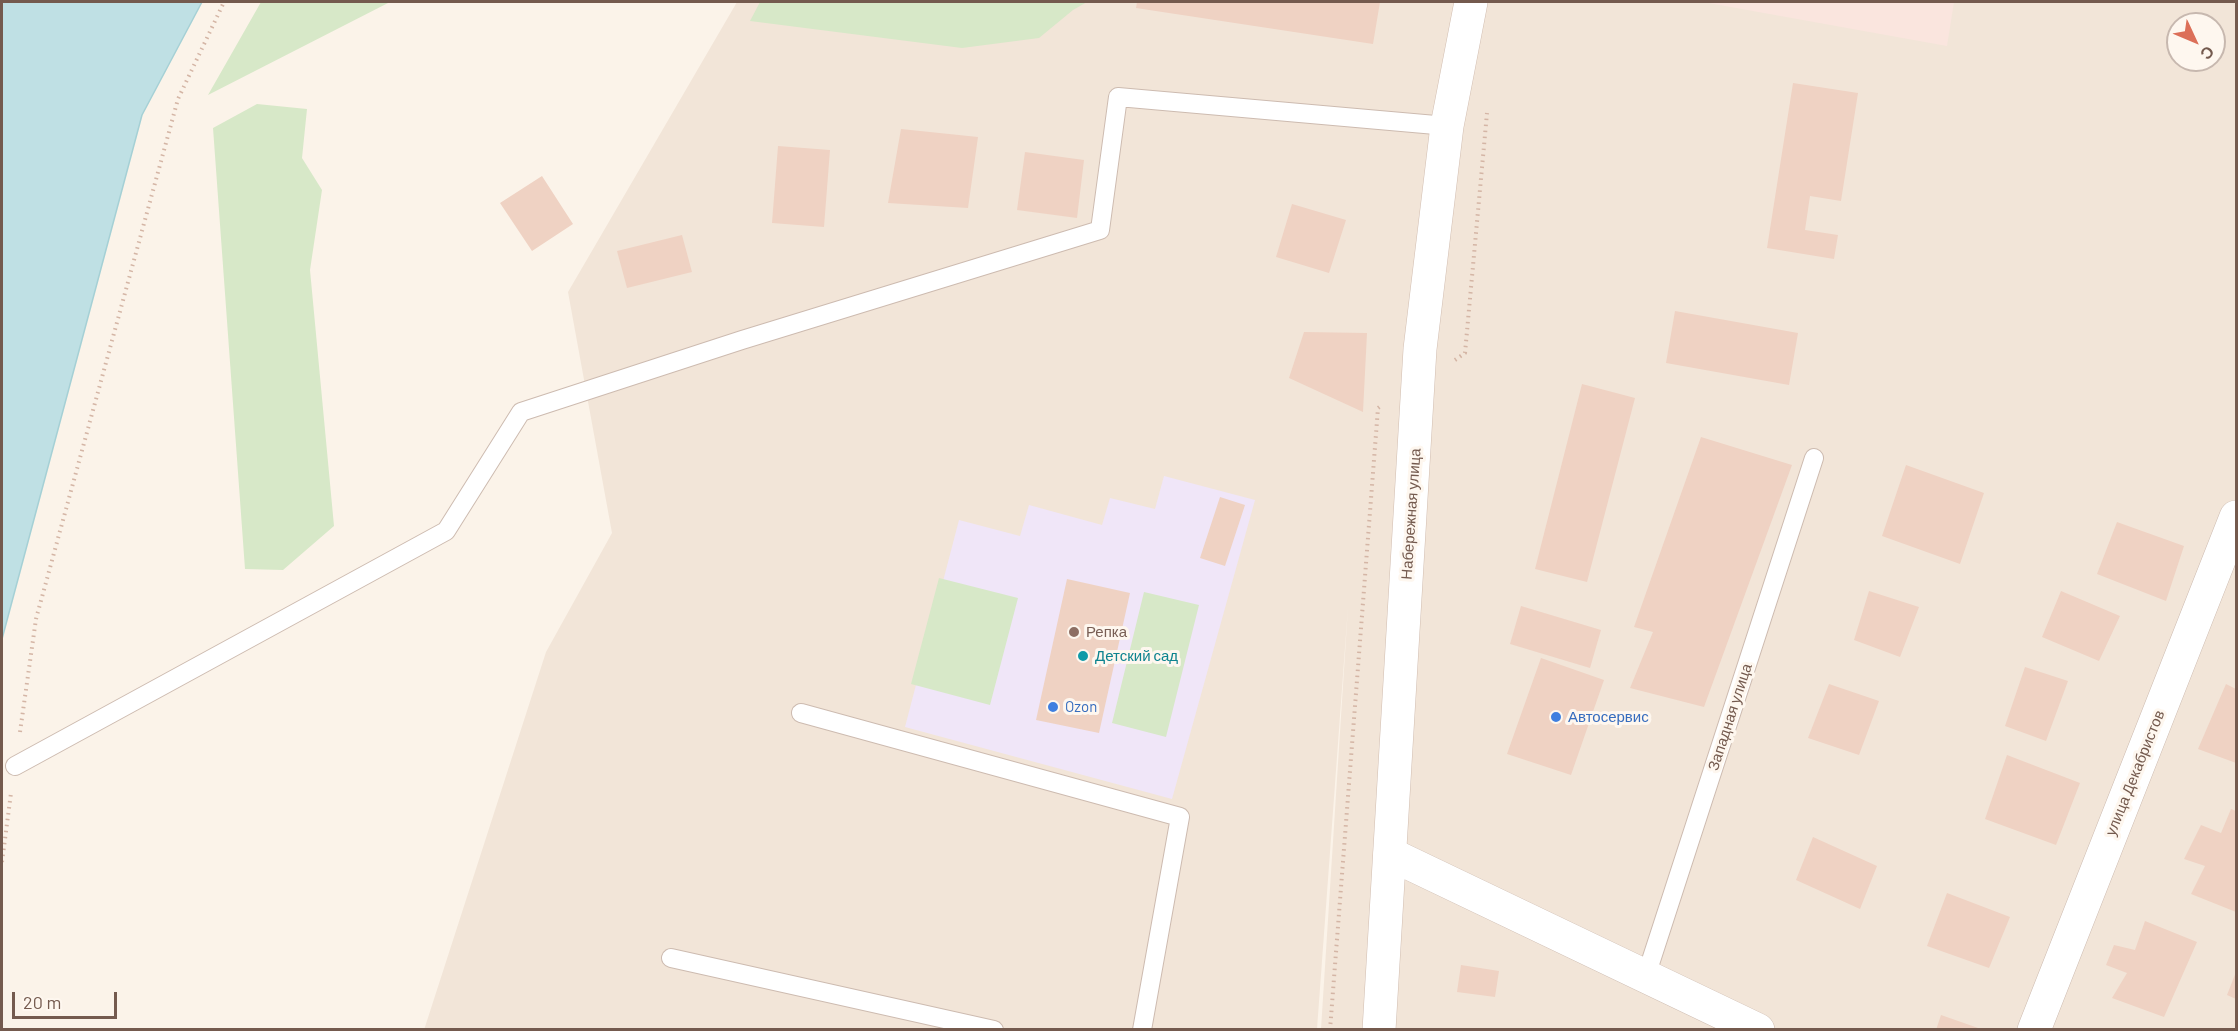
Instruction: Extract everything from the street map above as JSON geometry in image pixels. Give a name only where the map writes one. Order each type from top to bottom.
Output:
[{"type":"main road","name":"Набережная улица","points":[[1379,1029],[1420,349],[1448,126],[1471,2]]},
{"type":"main road","name":"улица Декабристов","points":[[2034,1029],[2236,517]]},
{"type":"main road","points":[[1390,854],[1758,1029]]},
{"type":"lane","points":[[15,766],[446,531],[521,412],[742,339],[1100,230],[1118,97],[1448,126],[1460,2]]},
{"type":"lane","name":"Западная улица","points":[[1646,976],[1814,458]]},
{"type":"lane","points":[[801,713],[1180,817],[1142,1029]]},
{"type":"lane","points":[[671,958],[994,1029]]},
{"type":"path","points":[[2,862],[36,619],[178,99],[224,2]]},
{"type":"path","points":[[1330,1029],[1378,408]]},
{"type":"shaded area","points":[[737,2],[2236,2],[2236,1029],[1321,1029],[1348,607],[1317,1029],[424,1030],[546,652],[612,533],[568,292]]},
{"type":"shaded area","points":[[1703,2],[1954,2],[1947,46]]},
{"type":"shaded area","name":"Репка","points":[[1164,476],[1255,500],[1172,799],[905,727],[959,520],[1020,536],[1029,505],[1102,525],[1110,498],[1155,509]]},
{"type":"green space","points":[[261,2],[390,2],[208,95]]},
{"type":"green space","points":[[760,2],[1087,2],[1073,10],[1039,38],[962,48],[750,21]]},
{"type":"green space","points":[[257,104],[307,109],[302,158],[322,190],[310,270],[334,526],[283,570],[245,569],[213,128]]},
{"type":"green space","points":[[939,578],[1018,598],[990,705],[911,684]]},
{"type":"green space","points":[[1144,592],[1199,605],[1166,737],[1112,723]]},
{"type":"water","points":[[2,2],[202,2],[142,115],[2,639]]},
{"type":"building","points":[[1137,2],[1380,2],[1373,44],[1136,8]]},
{"type":"building","points":[[1793,83],[1858,93],[1841,201],[1810,196],[1805,230],[1838,235],[1834,259],[1767,248]]},
{"type":"building","points":[[901,129],[978,137],[968,208],[888,203]]},
{"type":"building","points":[[778,146],[830,150],[824,227],[772,223]]},
{"type":"building","points":[[1025,152],[1084,160],[1077,218],[1017,210]]},
{"type":"building","points":[[542,176],[573,224],[532,251],[500,203]]},
{"type":"building","points":[[1292,204],[1346,220],[1329,273],[1276,257]]},
{"type":"building","points":[[682,235],[692,272],[627,288],[617,251]]},
{"type":"building","points":[[1675,311],[1798,333],[1789,385],[1666,363]]},
{"type":"building","points":[[1304,332],[1367,333],[1363,412],[1289,378]]},
{"type":"building","points":[[1582,384],[1635,398],[1587,582],[1535,569]]},
{"type":"building","points":[[1701,437],[1792,465],[1704,707],[1630,688],[1653,632],[1634,627]]},
{"type":"building","points":[[1906,465],[1984,493],[1960,564],[1882,536]]},
{"type":"building","points":[[1220,497],[1245,505],[1225,566],[1200,558]]},
{"type":"building","points":[[2117,522],[2184,546],[2166,601],[2097,574]]},
{"type":"building","name":"Детский сад","points":[[1067,579],[1130,593],[1099,733],[1036,720]]},
{"type":"building","points":[[1869,591],[1919,607],[1900,657],[1854,640]]},
{"type":"building","points":[[2061,591],[2120,616],[2099,661],[2042,637]]},
{"type":"building","points":[[1521,606],[1601,630],[1590,668],[1510,644]]},
{"type":"building","name":"Автосервис","points":[[1541,658],[1604,680],[1571,775],[1507,754]]},
{"type":"building","points":[[2025,667],[2068,681],[2046,741],[2005,726]]},
{"type":"building","points":[[1829,684],[1879,701],[1859,755],[1808,738]]},
{"type":"building","points":[[2226,684],[2236,689],[2236,763],[2198,749]]},
{"type":"building","points":[[2007,755],[2080,783],[2056,845],[1985,819]]},
{"type":"building","points":[[2231,809],[2236,811],[2236,912],[2191,894],[2205,866],[2184,859],[2201,825],[2221,833]]},
{"type":"building","points":[[1813,837],[1877,866],[1860,909],[1796,880]]},
{"type":"building","points":[[1947,893],[2010,917],[1989,968],[1927,946]]},
{"type":"building","points":[[2145,921],[2197,942],[2164,1017],[2112,998],[2127,973],[2106,965],[2114,945],[2135,950]]},
{"type":"building","points":[[1461,965],[1499,971],[1495,997],[1457,992]]},
{"type":"building","points":[[2236,972],[2236,999],[2227,995]]},
{"type":"building","points":[[1941,1015],[1981,1029],[1981,1030],[1936,1030]]},
{"type":"place","name":"Репка","points":[[1074,632]]},
{"type":"place","name":"Детский сад","points":[[1083,656]]},
{"type":"place","name":"Ozon","points":[[1053,707]]},
{"type":"place","name":"Автосервис","points":[[1556,717]]}]
